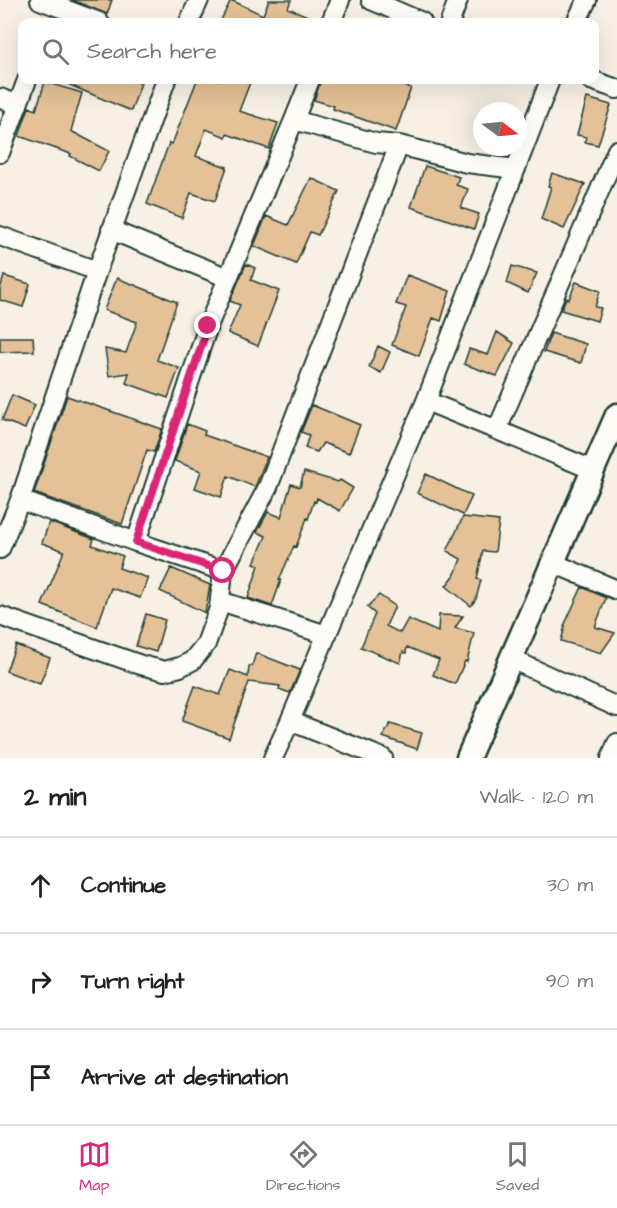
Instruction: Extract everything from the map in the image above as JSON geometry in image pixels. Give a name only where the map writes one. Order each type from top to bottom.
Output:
[{"type":"street","points":[[191,18],[199,0]]},
{"type":"street","points":[[333,18],[340,0]]},
{"type":"street","points":[[371,0],[413,18]]},
{"type":"street","points":[[451,18],[458,0]]},
{"type":"street","points":[[578,18],[587,0]]},
{"type":"street","points":[[48,10],[82,18]]},
{"type":"street","points":[[599,83],[617,89]]},
{"type":"street","points":[[0,153],[26,84]]},
{"type":"street","points":[[0,549],[20,500],[97,271],[165,84]]},
{"type":"street","points":[[136,542],[208,326],[308,84]]},
{"type":"street","points":[[273,758],[426,401],[548,84]]},
{"type":"street","points":[[0,98],[18,105]]},
{"type":"street","points":[[294,120],[376,143],[399,145],[467,163],[516,169]]},
{"type":"street","points":[[0,616],[165,671],[192,661],[206,644],[220,601],[223,571],[268,487],[399,145]]},
{"type":"street","points":[[497,430],[617,150]]},
{"type":"street","points":[[111,231],[228,278]]},
{"type":"street","points":[[0,236],[97,271]]},
{"type":"street","points":[[426,401],[497,430],[604,458]]},
{"type":"street","points":[[468,758],[553,563],[604,458],[617,415]]},
{"type":"street","points":[[20,500],[223,571]]},
{"type":"street","points":[[553,563],[617,590]]},
{"type":"street","points":[[220,601],[327,635]]},
{"type":"street","points":[[511,658],[617,707]]},
{"type":"street","points":[[290,721],[383,758]]},
{"type":"street","points":[[611,758],[617,743]]},
{"type":"building","points":[[72,0],[112,0],[107,14]]},
{"type":"building","points":[[231,0],[263,15],[269,0],[291,0],[288,8],[313,18],[222,18]]},
{"type":"building","points":[[44,84],[82,93],[71,131],[109,151],[99,171],[70,156],[71,154],[19,136],[29,107],[36,110]]},
{"type":"building","points":[[67,84],[141,84],[131,111]]},
{"type":"building","points":[[195,84],[249,84],[239,111],[278,123],[269,149],[206,129],[196,156],[227,167],[215,201],[191,193],[182,218],[147,204],[169,143],[172,144]]},
{"type":"building","points":[[320,84],[398,84],[411,88],[396,131],[314,100]]},
{"type":"building","points":[[587,98],[611,105],[598,145],[585,142],[586,137],[577,135]]},
{"type":"building","points":[[425,166],[459,177],[456,185],[468,189],[461,208],[479,214],[474,229],[411,207]]},
{"type":"building","points":[[552,173],[585,184],[564,229],[541,219],[551,187],[548,186]]},
{"type":"building","points":[[311,178],[339,191],[318,235],[310,232],[296,264],[254,246],[266,216],[288,225]]},
{"type":"building","points":[[246,264],[255,268],[251,280],[279,291],[258,346],[228,333],[240,305],[230,301]]},
{"type":"building","points":[[512,266],[537,273],[528,293],[507,283]]},
{"type":"building","points":[[407,275],[450,291],[441,321],[433,318],[419,356],[392,345],[406,307],[396,304]]},
{"type":"building","points":[[4,276],[30,284],[23,307],[0,300],[0,289]]},
{"type":"building","points":[[117,278],[177,302],[157,360],[179,368],[168,398],[126,383],[129,373],[109,376],[105,349],[126,353],[137,322],[104,310]]},
{"type":"building","points":[[576,282],[600,291],[595,307],[601,308],[597,321],[561,310],[566,298],[569,299]]},
{"type":"building","points":[[497,332],[514,343],[497,376],[464,364],[469,349],[488,355]]},
{"type":"building","points":[[551,333],[586,344],[581,363],[544,352]]},
{"type":"building","points":[[0,337],[33,337],[34,351],[0,352]]},
{"type":"building","points":[[378,346],[390,352],[381,373],[369,367]]},
{"type":"building","points":[[12,395],[35,405],[25,429],[2,420]]},
{"type":"building","points":[[67,396],[162,429],[154,452],[147,450],[122,524],[34,493]]},
{"type":"building","points":[[312,405],[360,425],[349,453],[323,443],[317,452],[305,448],[309,435],[301,432]]},
{"type":"building","points":[[187,424],[205,431],[204,435],[267,457],[255,487],[228,476],[221,497],[195,488],[201,471],[175,461]]},
{"type":"building","points":[[304,472],[338,482],[340,480],[353,488],[340,511],[317,498],[316,502],[314,501],[296,547],[294,546],[279,580],[281,580],[272,606],[248,598],[259,565],[254,563],[266,536],[257,532],[268,512],[281,517],[291,484],[300,487]]},
{"type":"building","points":[[426,474],[472,496],[463,515],[417,493]]},
{"type":"building","points":[[463,517],[499,521],[495,552],[483,551],[477,579],[481,580],[476,599],[471,606],[446,586],[454,576],[461,559],[447,551]]},
{"type":"building","points":[[49,522],[94,539],[92,545],[123,556],[119,568],[148,578],[140,598],[111,588],[97,627],[42,605],[64,551],[42,543]]},
{"type":"building","points":[[171,568],[210,585],[205,613],[160,591]]},
{"type":"building","points":[[582,587],[606,598],[595,627],[615,633],[601,653],[561,641],[564,626]]},
{"type":"building","points":[[379,595],[395,606],[386,626],[400,633],[408,619],[438,632],[439,615],[463,616],[455,628],[474,633],[467,662],[465,661],[455,684],[433,675],[439,660],[407,647],[400,663],[361,647],[375,614],[367,607]]},
{"type":"building","points":[[146,614],[165,620],[156,652],[136,646]]},
{"type":"building","points":[[16,645],[50,658],[40,684],[6,671]]},
{"type":"building","points":[[256,653],[300,670],[290,693],[279,689],[280,686],[249,682],[229,738],[182,721],[195,686],[220,695],[230,670],[248,677],[249,666],[252,666]]},
{"type":"building","points":[[390,724],[422,733],[417,749],[383,737]]},
{"type":"route","points":[[208,326],[136,542],[223,571]]}]
